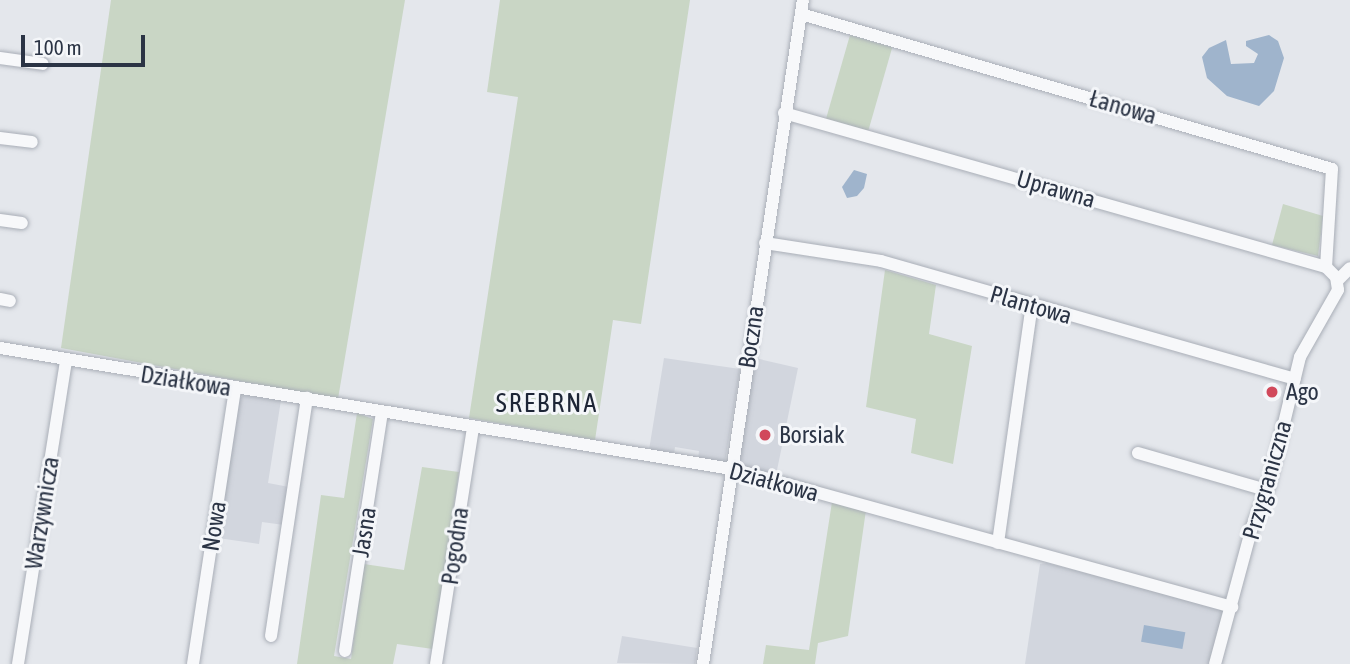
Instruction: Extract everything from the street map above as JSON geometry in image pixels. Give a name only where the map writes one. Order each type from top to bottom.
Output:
[{"type":"street","name":"Boczna","points":[[703,664],[784,113],[802,8]]},
{"type":"street","name":"Łanowa","points":[[802,8],[1329,167],[1335,178],[1326,267]]},
{"type":"street","points":[[0,58],[43,64]]},
{"type":"street","name":"Uprawna","points":[[784,113],[1326,267]]},
{"type":"street","points":[[0,138],[32,142]]},
{"type":"street","points":[[0,220],[22,223]]},
{"type":"street","name":"Plantowa","points":[[765,243],[869,259],[1294,379]]},
{"type":"street","points":[[1326,267],[1337,281]]},
{"type":"street","name":"Przygraniczna","points":[[1215,664],[1266,490],[1300,357],[1333,302],[1337,281],[1350,268]]},
{"type":"street","points":[[998,543],[1032,305]]},
{"type":"street","name":"Działkowa","points":[[0,348],[57,356],[66,362],[307,398],[382,413],[732,469],[1232,607]]},
{"type":"street","name":"Warzywnicza","points":[[18,664],[66,362]]},
{"type":"street","name":"Nowa","points":[[192,664],[236,388]]},
{"type":"street","points":[[271,636],[307,398]]},
{"type":"street","name":"Jasna","points":[[345,651],[382,413]]},
{"type":"street","name":"Pogodna","points":[[436,664],[473,428]]},
{"type":"street","points":[[1138,453],[1266,490]]},
{"type":"shaded area","points":[[664,358],[740,369],[725,462],[698,459],[699,451],[675,447],[674,454],[649,450]]},
{"type":"shaded area","name":"Borsiak","points":[[755,358],[798,368],[776,475],[742,467],[739,459]]},
{"type":"shaded area","points":[[244,395],[281,400],[268,483],[289,487],[284,525],[262,522],[259,544],[218,538],[238,400]]},
{"type":"shaded area","points":[[1047,563],[1222,609],[1226,613],[1209,664],[1025,664],[1040,564]]},
{"type":"shaded area","points":[[622,636],[697,648],[695,664],[617,663]]},
{"type":"green space","points":[[111,0],[405,0],[338,399],[61,348]]},
{"type":"green space","points":[[500,0],[690,0],[641,324],[613,320],[595,440],[469,418],[518,97],[487,92]]},
{"type":"green space","points":[[850,35],[892,47],[868,131],[826,119]]},
{"type":"green space","points":[[1283,204],[1323,216],[1318,256],[1272,245]]},
{"type":"green space","points":[[885,270],[936,285],[929,334],[972,346],[953,464],[911,453],[916,419],[866,407]]},
{"type":"green space","points":[[357,413],[373,419],[334,656],[351,659],[364,564],[404,570],[422,467],[459,472],[433,649],[397,644],[393,664],[297,664],[321,495],[344,498]]},
{"type":"green space","points":[[832,502],[866,510],[848,636],[818,643],[815,664],[763,664],[766,645],[809,650]]},
{"type":"water","points":[[1269,35],[1278,41],[1284,58],[1274,91],[1259,106],[1227,96],[1207,78],[1202,57],[1209,48],[1226,40],[1231,64],[1254,63],[1258,54],[1246,46],[1246,41]]},
{"type":"water","points":[[854,170],[867,174],[864,188],[857,196],[847,198],[842,187]]},
{"type":"water","points":[[1144,625],[1185,632],[1182,649],[1141,642]]},
{"type":"place","name":"Ago","points":[[1272,392]]},
{"type":"place","name":"Borsiak","points":[[765,435]]},
{"type":"district","name":"SREBRNA","points":[[547,404]]}]
